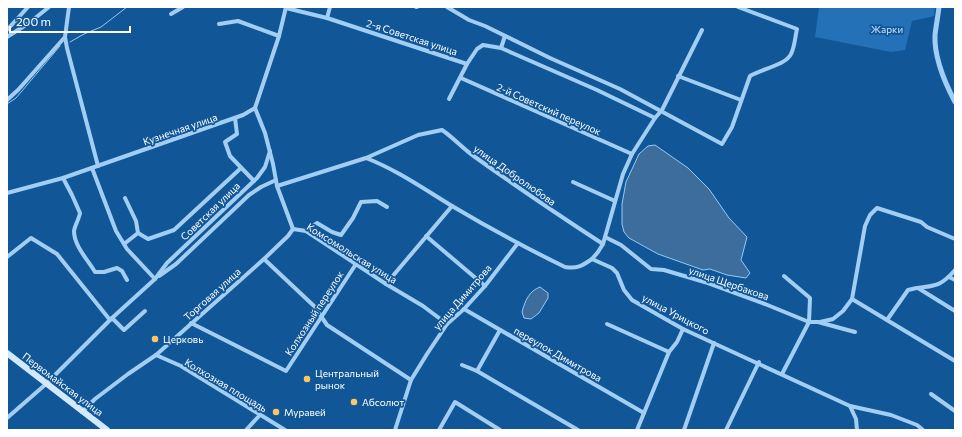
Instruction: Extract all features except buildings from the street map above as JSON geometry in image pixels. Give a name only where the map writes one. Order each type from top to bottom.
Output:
[{"type":"main road","name":"Первомайская улица","points":[[7,354],[107,430]]},
{"type":"street","points":[[7,30],[28,7]]},
{"type":"street","points":[[7,37],[29,23],[49,7]]},
{"type":"street","points":[[69,7],[65,37],[67,48],[98,166]]},
{"type":"street","points":[[171,14],[182,7]]},
{"type":"street","points":[[327,18],[330,7]]},
{"type":"street","points":[[447,7],[469,20],[620,89],[662,110],[722,144],[732,127],[750,76],[780,63],[791,55],[797,29],[738,7]]},
{"type":"street","points":[[939,7],[935,37],[938,61],[947,87],[955,102]]},
{"type":"street","points":[[255,108],[286,8]]},
{"type":"street","name":"2-я Советская улица","points":[[286,8],[327,18],[467,64],[477,49],[483,45],[501,48],[611,96],[655,118]]},
{"type":"street","points":[[219,24],[238,21],[278,36]]},
{"type":"street","points":[[277,186],[366,158],[378,162],[518,244],[565,267],[574,269],[581,267],[592,259],[603,244],[623,174],[632,154],[655,118],[662,110],[678,76],[693,51],[702,30]]},
{"type":"street","points":[[501,48],[505,36]]},
{"type":"street","points":[[7,100],[18,90],[65,37]]},
{"type":"street","points":[[449,99],[467,64]]},
{"type":"street","points":[[678,76],[741,100]]},
{"type":"street","name":"2-й Советский переулок","points":[[460,78],[632,154]]},
{"type":"street","name":"Кузнечная улица","points":[[7,193],[63,178],[244,115],[255,108]]},
{"type":"street","name":"Комсомольская улица","points":[[255,108],[265,133],[277,186],[293,228],[306,231],[386,284],[423,306],[447,324]]},
{"type":"street","points":[[235,118],[237,134],[225,142],[230,156],[254,181]]},
{"type":"street","name":"улица Добролюбова","points":[[366,158],[418,135],[442,130],[465,150],[489,167],[603,244]]},
{"type":"street","name":"Советская улица","points":[[155,279],[167,263],[254,181],[265,167],[270,151]]},
{"type":"street","points":[[92,168],[116,231],[127,249],[155,279]]},
{"type":"street","points":[[126,198],[136,221],[138,233],[148,240],[174,230],[240,168]]},
{"type":"street","points":[[63,178],[80,213],[74,228],[74,235],[78,245],[95,272],[104,272],[117,268],[122,271],[127,280]]},
{"type":"street","name":"Советская улица","points":[[7,418],[46,384],[111,319],[155,279],[176,264],[249,195],[276,180]]},
{"type":"street","points":[[573,182],[614,202]]},
{"type":"street","points":[[306,231],[317,222],[332,232],[341,235],[353,218],[361,202],[377,201],[387,207]]},
{"type":"street","points":[[386,284],[452,206]]},
{"type":"street","points":[[818,322],[833,319],[843,311],[852,299],[865,226],[870,215],[877,208],[921,222],[927,227],[955,239]]},
{"type":"street","name":"Торговая улица","points":[[82,412],[95,399],[156,355],[264,259],[288,236],[293,228]]},
{"type":"street","points":[[124,244],[138,233]]},
{"type":"street","points":[[426,236],[485,286]]},
{"type":"street","name":"улица Щербакова","points":[[605,237],[621,245],[650,269],[664,270],[708,283],[809,322],[818,322],[855,332]]},
{"type":"street","points":[[7,257],[31,238],[57,254],[111,319],[124,330],[145,311]]},
{"type":"street","name":"улица Димитрова","points":[[395,430],[411,380],[427,354],[447,324],[464,309],[485,286],[518,244]]},
{"type":"street","points":[[264,259],[314,306],[327,325],[411,380]]},
{"type":"street","name":"улица Урицкого","points":[[592,259],[612,268],[617,273],[624,290],[632,300],[683,328],[759,362],[850,406],[891,415],[917,425],[923,430]]},
{"type":"street","name":"Колхозный переулок","points":[[191,323],[286,371],[356,264]]},
{"type":"street","points":[[887,320],[908,290],[939,284],[949,277],[955,270]]},
{"type":"street","points":[[782,374],[809,322],[810,298],[784,276]]},
{"type":"street","points":[[949,277],[955,280]]},
{"type":"street","points":[[918,287],[955,311]]},
{"type":"street","points":[[852,299],[955,361]]},
{"type":"street","name":"переулок Димитрова","points":[[464,309],[644,413]]},
{"type":"street","points":[[607,324],[669,352]]},
{"type":"street","points":[[637,430],[669,352],[677,342],[683,328]]},
{"type":"street","points":[[477,371],[500,330]]},
{"type":"street","points":[[684,430],[714,343]]},
{"type":"street","name":"Колхозная площадь","points":[[156,355],[181,366],[286,430]]},
{"type":"street","points":[[726,430],[759,362]]},
{"type":"street","points":[[462,365],[477,371],[578,430]]},
{"type":"street","points":[[931,394],[955,410]]},
{"type":"street","points":[[439,430],[455,402],[500,430]]},
{"type":"street","points":[[850,406],[856,419],[857,430]]},
{"type":"street","points":[[246,430],[260,415]]},
{"type":"green space","name":"Жарки","points":[[819,7],[935,7],[934,16],[912,21],[905,50],[891,52],[815,37]]},
{"type":"shaded area","points":[[655,145],[688,168],[709,189],[729,218],[747,237],[741,260],[750,273],[746,278],[727,275],[710,269],[703,270],[658,254],[629,238],[624,232],[622,224],[622,204],[626,182],[639,154],[648,146]]},
{"type":"shaded area","points":[[540,287],[548,293],[548,298],[539,313],[531,319],[524,318],[522,312],[526,300],[533,291]]},
{"type":"waterway","points":[[70,42],[101,27],[127,7]]},
{"type":"waterway","points":[[7,104],[16,98],[60,46]]},
{"type":"place","name":"Церковь","points":[[155,339]]},
{"type":"place","name":"Центральный рынок","points":[[307,379]]},
{"type":"place","name":"Абсолют","points":[[354,402]]},
{"type":"place","name":"Муравей","points":[[276,412]]}]
